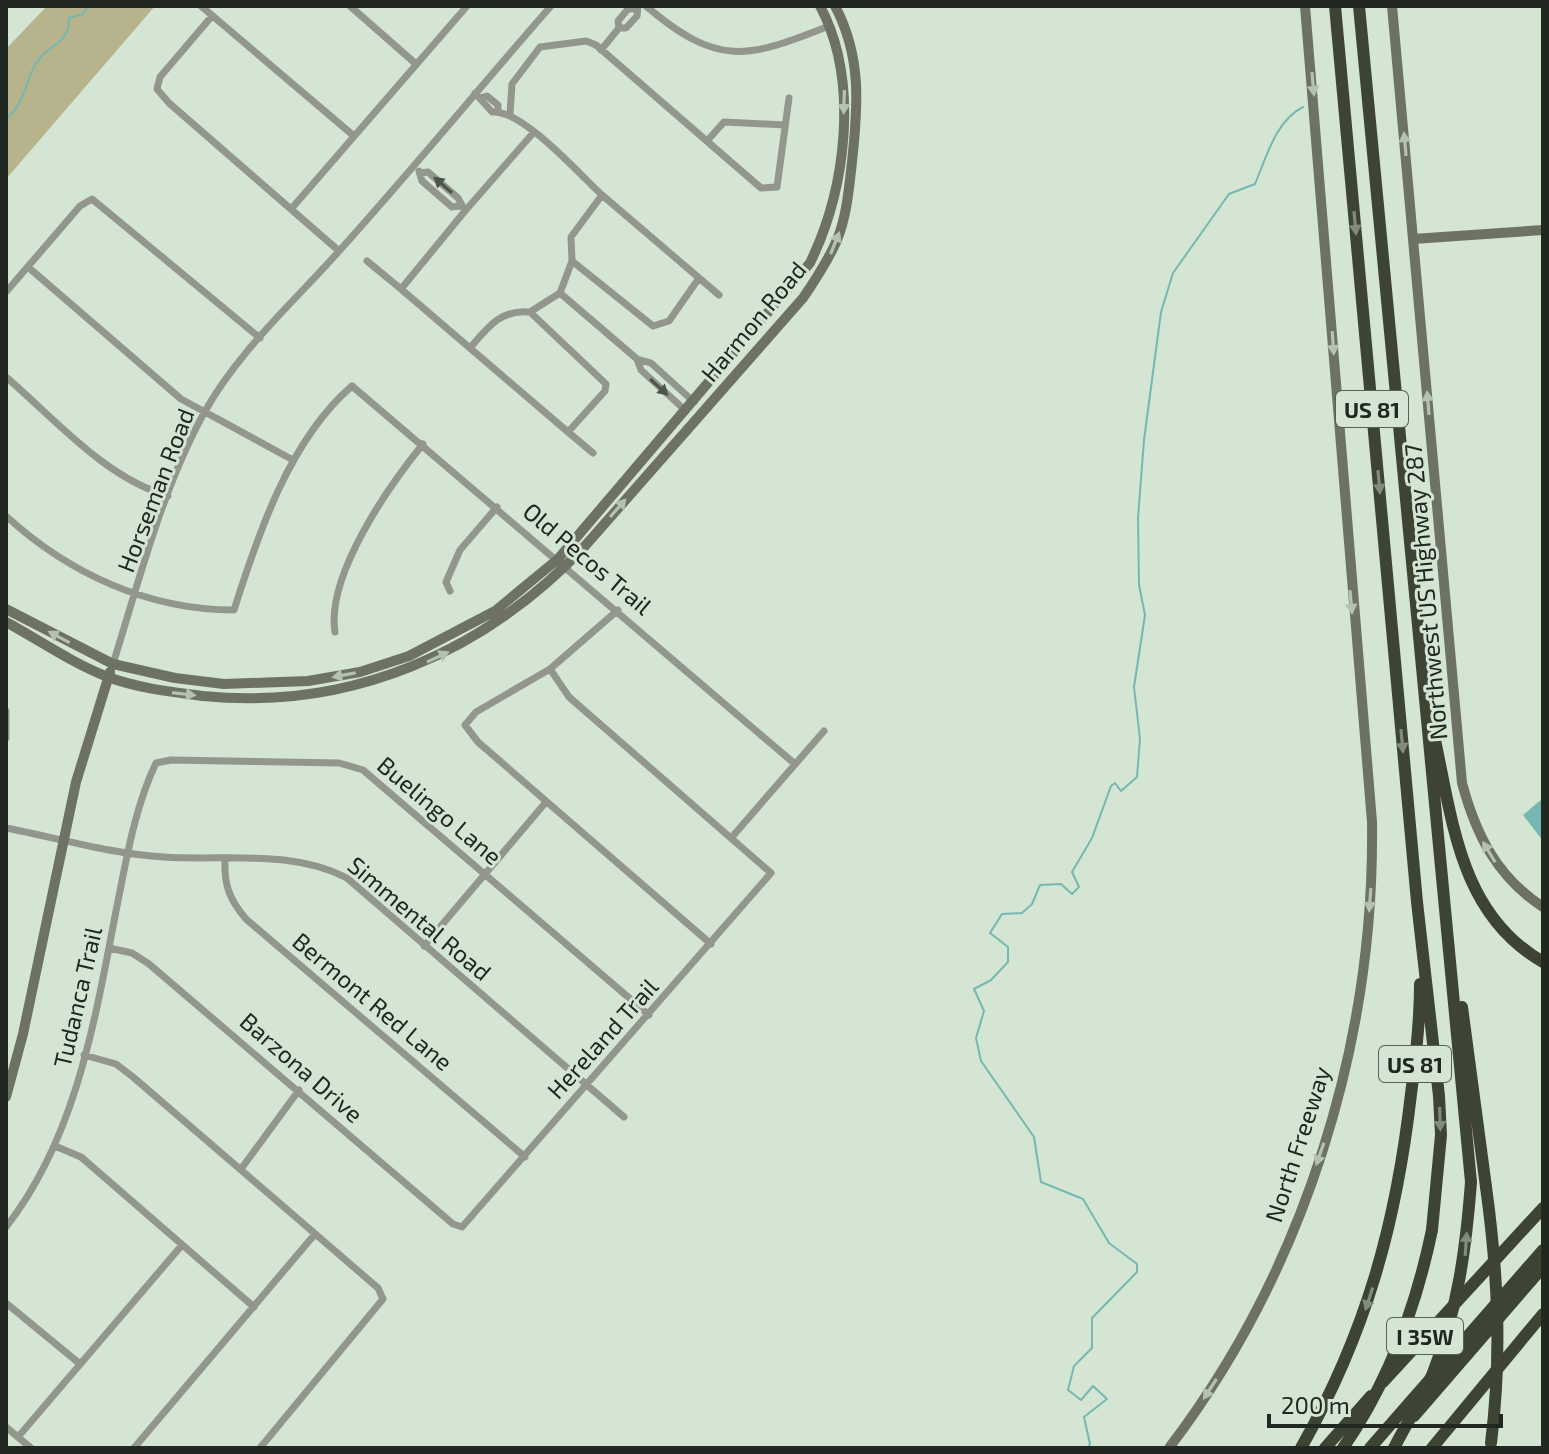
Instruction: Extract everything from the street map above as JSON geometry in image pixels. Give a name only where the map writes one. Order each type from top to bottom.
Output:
[{"type":"highway","name":"US 81","points":[[1301,1448],[1333,1388],[1363,1318],[1392,1225],[1404,1162],[1420,1022],[1417,902],[1335,6]]},
{"type":"highway","name":"US 81","points":[[1359,6],[1440,882],[1455,956],[1496,1254],[1500,1341],[1491,1445]]},
{"type":"highway","points":[[1424,686],[1461,862],[1473,890],[1512,939],[1543,962]]},
{"type":"highway","points":[[1394,1448],[1433,1374],[1451,1322],[1465,1265],[1471,1182],[1440,882]]},
{"type":"highway","points":[[1343,1448],[1396,1349],[1422,1274],[1432,1230],[1441,1135],[1417,902]]},
{"type":"highway","name":"I 35W","points":[[1325,1448],[1543,1208]]},
{"type":"highway","points":[[1370,1448],[1543,1250]]},
{"type":"highway","points":[[1387,1448],[1543,1267]]},
{"type":"highway","points":[[1432,1448],[1543,1314]]},
{"type":"street","points":[[201,6],[354,136]]},
{"type":"street","points":[[350,6],[416,64]]},
{"type":"street","points":[[292,208],[467,6]]},
{"type":"street","name":"Horseman Road","points":[[6,1097],[23,1034],[76,782],[168,496],[205,412],[260,338],[478,95],[551,6]]},
{"type":"street","points":[[646,6],[676,32],[703,47],[738,52],[768,50],[829,26]]},
{"type":"street","name":"Harmon Road","points":[[562,563],[686,411],[792,289],[824,234],[833,207],[845,100],[843,70],[820,6]]},
{"type":"street","name":"Harmon Road","points":[[562,563],[803,298],[827,264],[839,236],[848,199],[857,112],[857,75],[852,45],[835,6]]},
{"type":"street","name":"North Freeway","points":[[1169,1448],[1223,1370],[1265,1291],[1303,1207],[1332,1122],[1349,1053],[1364,962],[1372,822],[1305,6]]},
{"type":"street","name":"Northwest US Highway 287","points":[[1392,6],[1462,783],[1472,822],[1491,858],[1522,893],[1543,907]]},
{"type":"street","points":[[601,50],[619,28],[626,28],[637,16],[637,7]]},
{"type":"street","points":[[212,16],[160,77],[157,89],[169,103],[339,251]]},
{"type":"street","points":[[510,114],[512,84],[540,47],[586,41],[601,50],[761,188],[777,187],[789,98]]},
{"type":"street","points":[[478,95],[481,103],[492,112],[510,114],[534,132],[719,295]]},
{"type":"street","points":[[707,141],[724,122],[785,125]]},
{"type":"street","points":[[401,289],[462,209],[534,132]]},
{"type":"street","points":[[412,165],[420,173],[428,172],[458,198],[462,209]]},
{"type":"street","points":[[530,312],[560,293],[572,261],[571,237],[576,225],[602,195]]},
{"type":"street","points":[[6,292],[80,206],[92,199],[260,338]]},
{"type":"street","points":[[1413,239],[1543,230]]},
{"type":"street","points":[[367,261],[593,453]]},
{"type":"street","points":[[572,261],[653,326],[669,321],[699,278]]},
{"type":"street","points":[[6,516],[73,567],[136,593],[208,610],[234,610],[251,557],[293,460],[181,399],[28,267]]},
{"type":"street","points":[[560,293],[637,359],[651,363],[694,402]]},
{"type":"street","points":[[470,348],[502,315],[514,310],[530,312],[606,384],[605,391],[568,432]]},
{"type":"street","points":[[637,359],[641,370],[686,411]]},
{"type":"street","points":[[6,377],[115,471],[136,485],[168,496]]},
{"type":"street","name":"Old Pecos Trail","points":[[293,460],[352,386],[795,764]]},
{"type":"street","points":[[335,632],[332,612],[371,514],[423,444]]},
{"type":"street","points":[[450,591],[446,582],[452,563],[497,507]]},
{"type":"street","points":[[6,609],[113,664],[175,678],[224,684],[308,681],[360,672],[409,656],[495,611],[562,563]]},
{"type":"street","points":[[6,622],[108,677],[172,692],[225,698],[271,698],[367,683],[412,669],[461,646],[497,624],[562,563]]},
{"type":"street","points":[[618,610],[550,669],[476,712],[465,725],[478,742],[711,944]]},
{"type":"street","points":[[550,669],[569,697],[732,837],[824,731]]},
{"type":"street","points":[[6,711],[6,738]]},
{"type":"street","name":"Buelingo Lane","points":[[156,763],[171,760],[339,763],[363,770],[649,1015]]},
{"type":"street","name":"Tudanca Trail","points":[[6,1227],[41,1177],[76,1091],[128,853],[156,763]]},
{"type":"street","points":[[424,946],[546,802]]},
{"type":"street","name":"Simmental Road","points":[[6,828],[128,853],[296,861],[323,866],[347,878],[624,1117]]},
{"type":"street","name":"Hereland Trail","points":[[462,1227],[771,873],[732,837]]},
{"type":"street","name":"Bermont Red Lane","points":[[225,859],[224,879],[230,901],[246,919],[525,1157]]},
{"type":"street","name":"Barzona Drive","points":[[109,948],[132,953],[149,964],[453,1224],[462,1227]]},
{"type":"street","points":[[84,1055],[116,1064],[378,1288],[383,1299],[260,1448]]},
{"type":"street","points":[[241,1169],[299,1090]]},
{"type":"street","points":[[55,1146],[81,1157],[254,1307]]},
{"type":"street","points":[[134,1448],[315,1234]]},
{"type":"street","points":[[18,1437],[182,1245]]},
{"type":"street","points":[[6,1303],[80,1364]]},
{"type":"street","points":[[6,1427],[31,1448]]},
{"type":"shaded area","points":[[47,6],[155,6],[6,179],[6,49]]},
{"type":"water","points":[[1543,798],[1543,841],[1523,815]]},
{"type":"waterway","points":[[6,119],[21,100],[41,56],[66,34],[69,18],[83,14],[88,6]]},
{"type":"waterway","points":[[1087,1448],[1090,1444],[1084,1417],[1107,1399],[1093,1386],[1081,1400],[1068,1390],[1074,1366],[1092,1348],[1092,1318],[1137,1272],[1137,1264],[1109,1243],[1083,1199],[1041,1182],[1034,1137],[981,1061],[976,1038],[984,1011],[974,989],[991,980],[1008,962],[1008,947],[990,933],[1002,914],[1022,913],[1032,904],[1040,885],[1061,884],[1072,894],[1079,887],[1072,872],[1092,838],[1111,786],[1115,783],[1121,791],[1137,777],[1140,739],[1134,687],[1145,615],[1139,585],[1138,518],[1144,440],[1161,312],[1173,273],[1229,194],[1255,184],[1279,130],[1303,107]]}]
